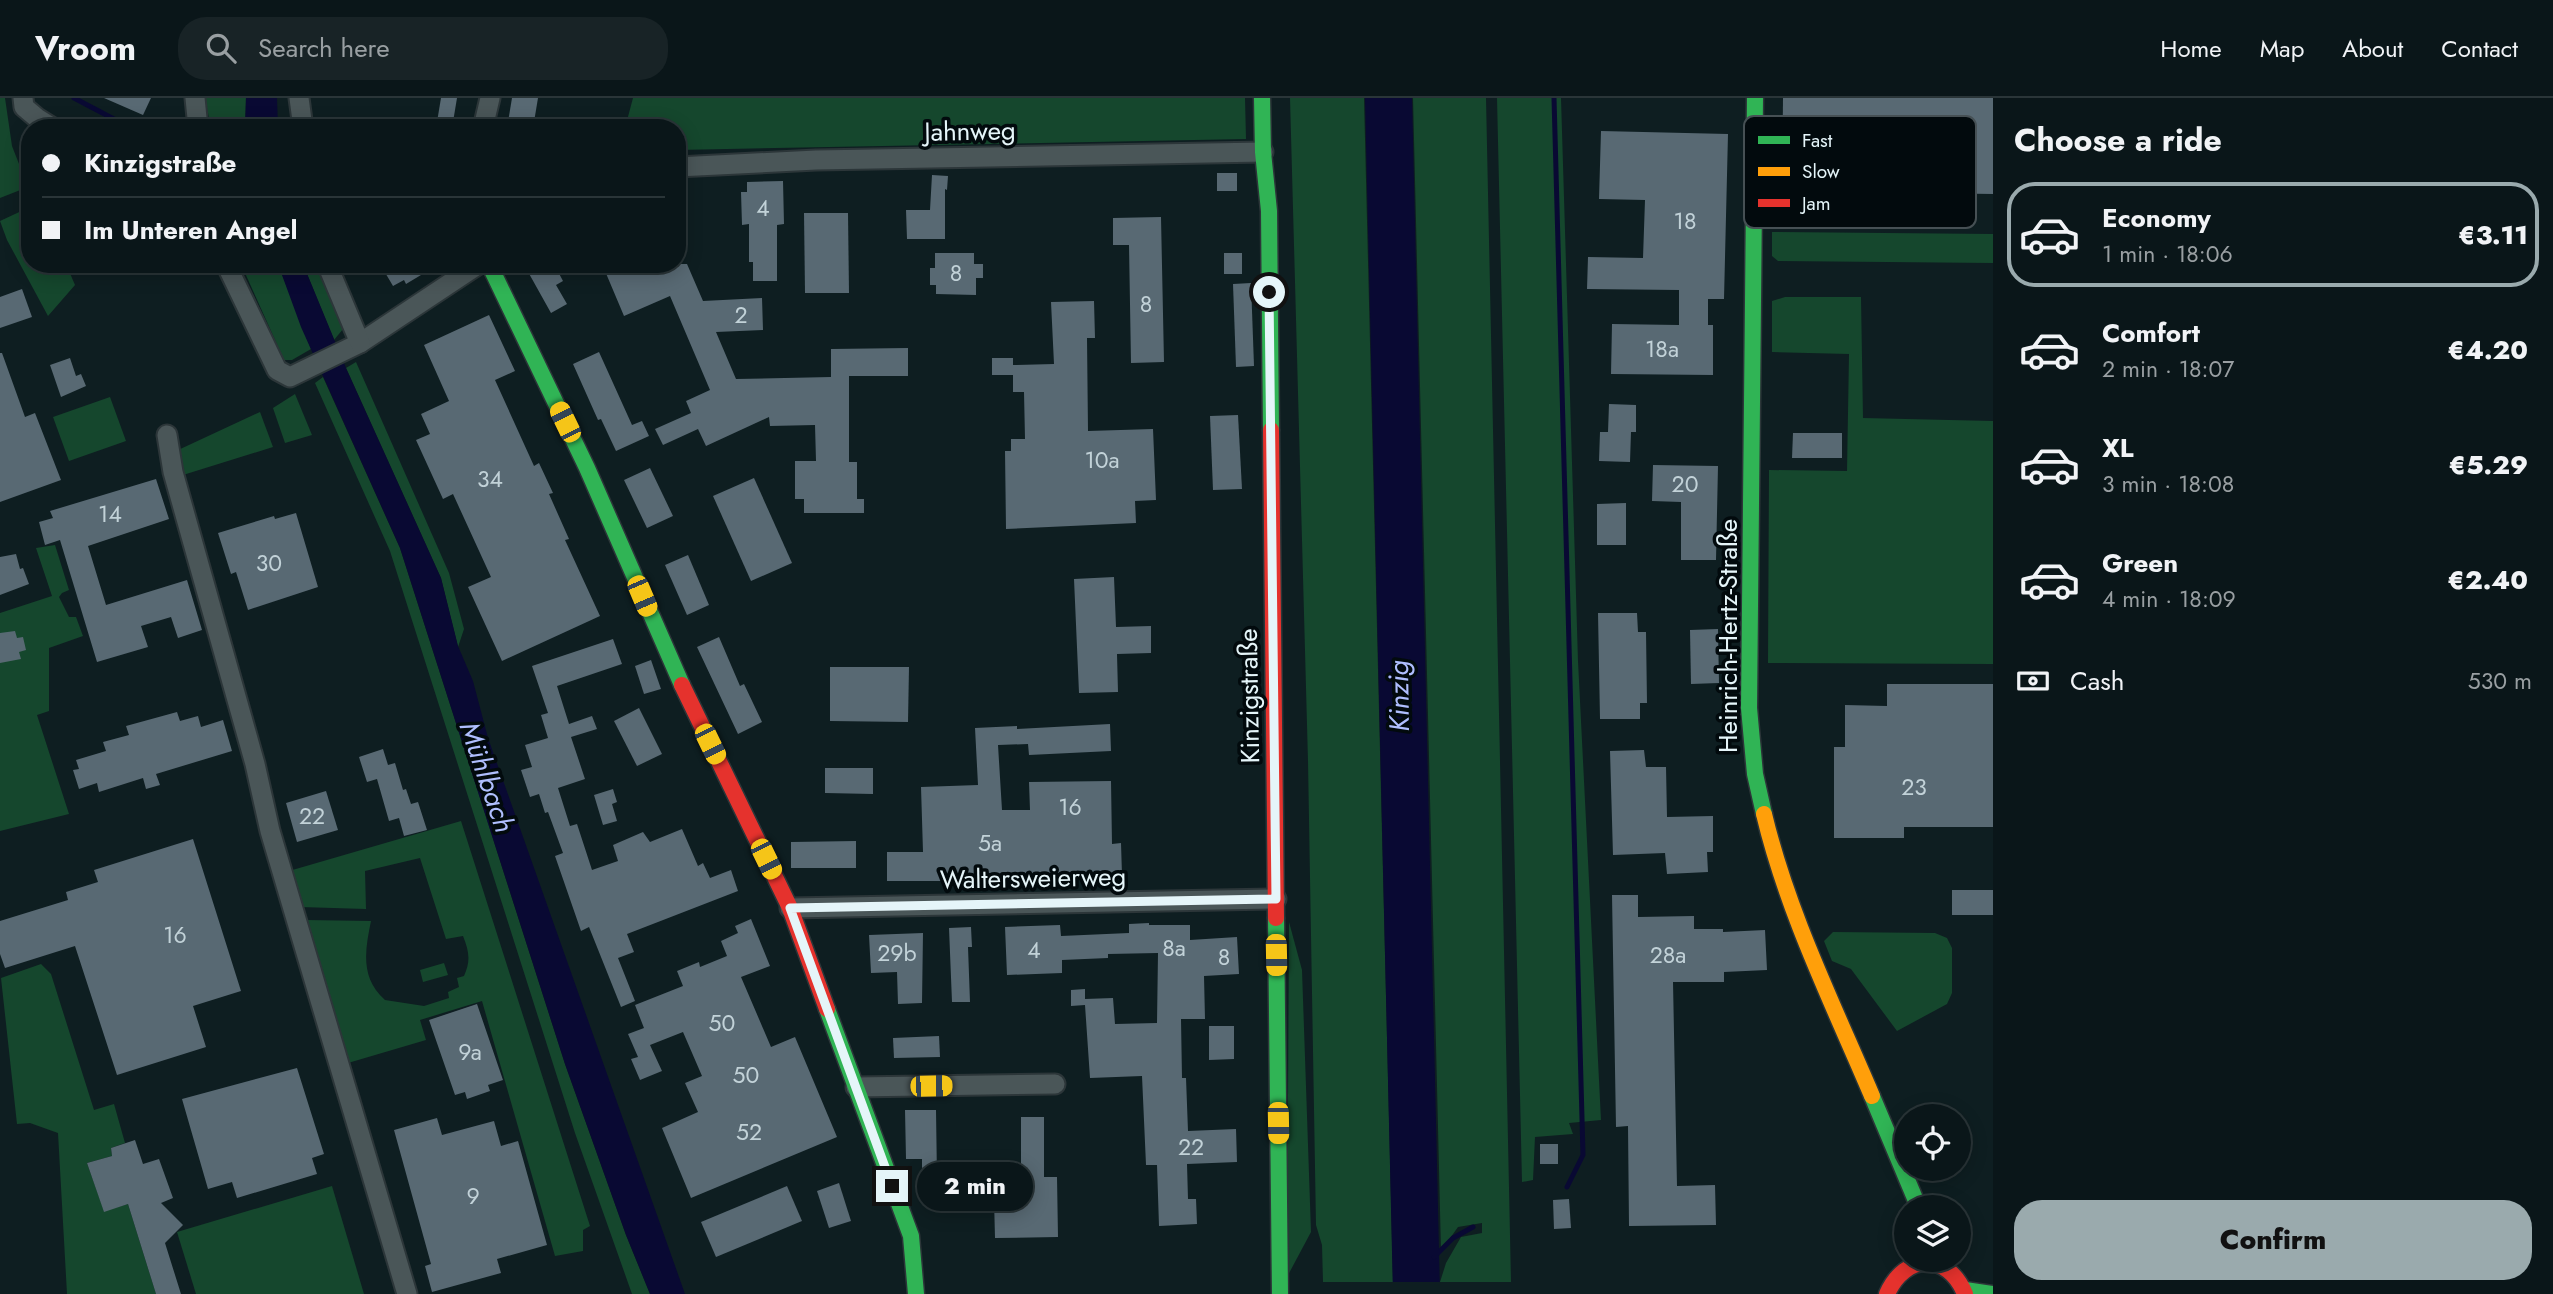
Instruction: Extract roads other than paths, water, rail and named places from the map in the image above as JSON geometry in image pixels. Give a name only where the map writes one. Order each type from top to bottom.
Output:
[{"type":"street","points":[[23,98],[24,107],[39,119]]},
{"type":"street","points":[[195,98],[197,119]]},
{"type":"street","points":[[299,98],[302,119]]},
{"type":"street","points":[[485,119],[490,98]]},
{"type":"street","name":"Kinzigstraße","points":[[1262,98],[1269,211],[1280,1294]]},
{"type":"street","name":"Heinrich-Hertz-Straße","points":[[1755,98],[1755,116]]},
{"type":"street","name":"Jahnweg","points":[[686,167],[817,160],[1264,152]]},
{"type":"street","name":"Heinrich-Hertz-Straße","points":[[1754,228],[1749,708],[1755,774],[1769,835],[1801,927],[1912,1195]]},
{"type":"street","points":[[230,273],[277,370],[290,377],[354,346],[465,273]]},
{"type":"street","points":[[330,273],[354,346]]},
{"type":"street","points":[[493,273],[587,468],[667,654],[790,908],[911,1236],[916,1294]]},
{"type":"street","points":[[167,435],[173,472],[255,764],[270,831],[407,1294]]},
{"type":"street","name":"Waltersweierweg","points":[[790,908],[1276,899]]},
{"type":"street","points":[[856,1087],[1055,1084]]},
{"type":"street","name":"Heinrich-Hertz-Straße","points":[[1908,1187],[1908,1195]]},
{"type":"street","points":[[1883,1292],[1899,1272]]},
{"type":"street","points":[[1953,1272],[1965,1292],[1993,1294]]},
{"type":"water","points":[[246,98],[277,98],[278,119],[245,119]]},
{"type":"water","name":"Kinzig","points":[[1365,98],[1412,98],[1440,1294],[1393,1294]]},
{"type":"water","name":"Mühlbach","points":[[281,273],[307,273],[346,368],[441,578],[458,646],[473,681],[488,738],[685,1294],[650,1294],[626,1235],[565,1064],[400,548],[301,327]]},
{"type":"waterway","points":[[74,98],[114,119]]},
{"type":"waterway","points":[[1554,98],[1583,1155],[1567,1187]]},
{"type":"waterway","points":[[1434,1257],[1453,1238],[1473,1227]]}]
